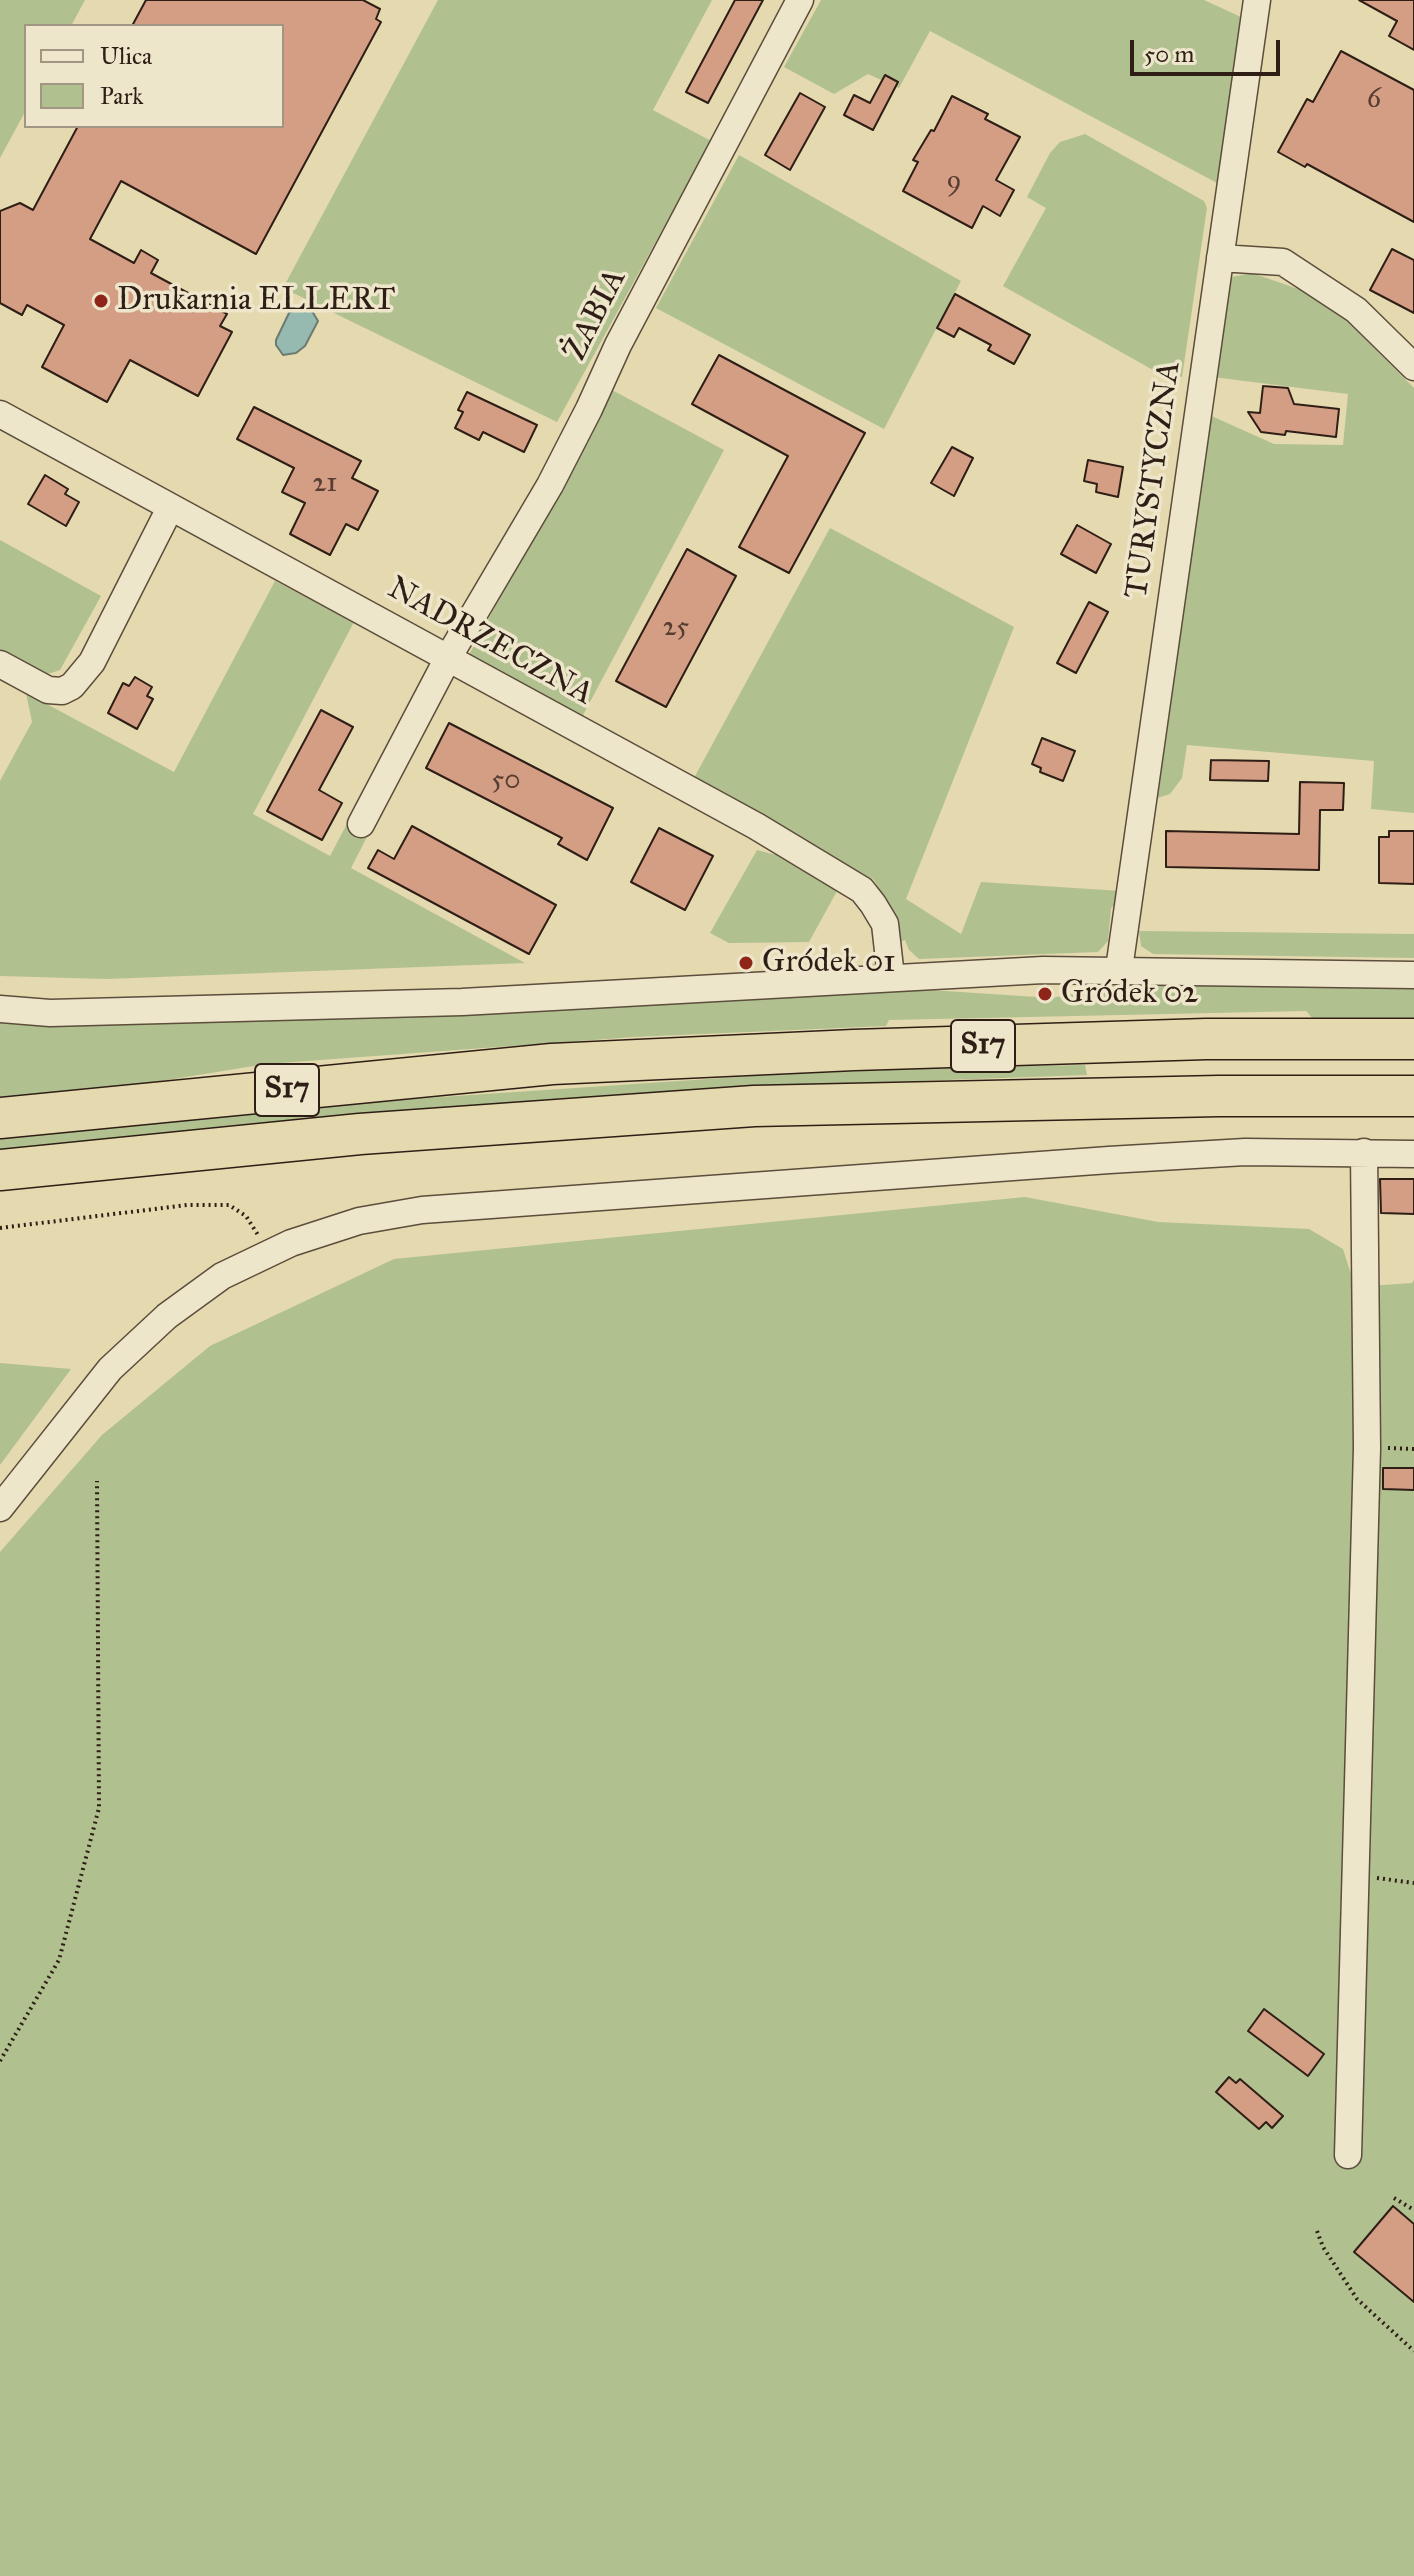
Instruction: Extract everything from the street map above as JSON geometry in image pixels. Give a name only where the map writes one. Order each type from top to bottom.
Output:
[{"type":"highway","name":"S17","points":[[7,1115],[552,1064],[1206,1039],[1414,1039]]},
{"type":"highway","name":"S17","points":[[0,1170],[360,1134],[754,1106],[1219,1096],[1414,1096]]},
{"type":"street","name":"ŻABIA","points":[[361,824],[448,658],[550,485],[646,290],[800,0]]},
{"type":"street","name":"TURYSTYCZNA","points":[[1119,969],[1257,0]]},
{"type":"street","points":[[1220,258],[1283,262],[1356,310],[1414,367]]},
{"type":"street","name":"NADRZECZNA","points":[[0,414],[756,826],[862,890],[885,924],[891,977]]},
{"type":"street","points":[[0,664],[48,690],[62,691],[72,686],[92,662],[170,508]]},
{"type":"street","points":[[0,1009],[50,1013],[462,1002],[891,977],[1119,969],[1414,975]]},
{"type":"street","points":[[0,1508],[110,1369],[167,1316],[211,1284],[270,1253],[359,1221],[422,1210],[1109,1160],[1245,1152],[1414,1154]]},
{"type":"street","points":[[1348,2155],[1367,1448],[1364,1152]]},
{"type":"path","points":[[0,1228],[187,1205],[229,1205],[246,1216],[270,1253]]},
{"type":"path","points":[[0,2061],[59,1960],[99,1808],[97,1481]]},
{"type":"path","points":[[1356,1875],[1414,1883]]},
{"type":"path","points":[[1394,2198],[1414,2210]]},
{"type":"path","points":[[1317,2231],[1323,2247],[1357,2299],[1414,2351]]},
{"type":"green space","points":[[0,0],[85,0],[72,24],[24,24],[24,114],[0,158]]},
{"type":"green space","points":[[438,0],[712,0],[653,110],[711,141],[557,422],[283,288]]},
{"type":"green space","points":[[821,0],[1204,0],[1241,17],[1219,184],[930,31],[899,88],[868,74],[834,94],[784,67]]},
{"type":"green space","points":[[1085,134],[1204,201],[1207,208],[1182,377],[1162,375],[1003,286],[1046,208],[1027,197],[1050,153],[1060,142]]},
{"type":"green space","points":[[739,155],[961,281],[884,429],[656,308]]},
{"type":"green space","points":[[1252,273],[1307,292],[1343,317],[1414,388],[1414,813],[1371,809],[1374,761],[1187,745],[1182,778],[1170,794],[1151,800],[1207,414],[1274,444],[1343,445],[1348,394],[1213,377],[1227,278]]},
{"type":"green space","points":[[612,390],[724,450],[582,717],[469,655]]},
{"type":"green space","points":[[830,528],[1014,627],[906,899],[961,934],[981,882],[1121,891],[1119,900],[1111,908],[1108,941],[1098,952],[919,959],[909,950],[905,940],[900,942],[887,903],[874,880],[694,778]]},
{"type":"green space","points":[[0,540],[101,596],[60,670],[45,675],[0,651]]},
{"type":"green space","points":[[275,581],[354,622],[253,814],[330,856],[348,822],[369,833],[351,868],[525,963],[106,979],[0,976],[0,781],[32,722],[26,693],[174,772]]},
{"type":"green space","points":[[757,850],[776,855],[837,891],[809,942],[729,943],[710,933]]},
{"type":"green space","points":[[1139,931],[1414,934],[1414,958],[1153,954],[1141,946]]},
{"type":"green space","points":[[1126,978],[1414,987],[1414,1019],[1312,1018],[1306,1011],[889,1020],[886,1026],[634,1037],[266,1064],[26,1103],[0,1102],[0,1023],[33,1025],[593,1008],[928,986],[930,990],[1052,998],[1123,984]]},
{"type":"green space","points":[[1085,1065],[1087,1075],[805,1085],[411,1110],[0,1150],[0,1139],[397,1100],[753,1076]]},
{"type":"green space","points":[[1025,1197],[1158,1222],[1309,1229],[1343,1249],[1355,1287],[1412,1283],[1414,1280],[1414,2576],[0,2576],[0,1552],[102,1435],[210,1346],[394,1259]]},
{"type":"green space","points":[[0,1363],[71,1369],[0,1465]]},
{"type":"water","points":[[298,307],[312,311],[318,321],[305,346],[296,353],[283,355],[276,340],[289,313]]},
{"type":"building","points":[[146,0],[363,0],[380,9],[376,19],[381,22],[256,254],[121,181],[90,239],[134,263],[141,250],[158,260],[151,273],[227,314],[220,326],[232,332],[198,396],[130,360],[107,402],[42,367],[64,325],[27,305],[22,315],[0,303],[0,211],[20,203],[33,210],[77,128],[284,128],[284,24],[133,24]]},
{"type":"building","points":[[735,0],[763,0],[708,103],[686,92]]},
{"type":"building","points":[[1359,0],[1414,0],[1414,50],[1389,36],[1397,21]]},
{"type":"building","points":[[1341,51],[1414,90],[1414,222],[1307,164],[1305,167],[1278,152],[1307,99],[1313,102]]},
{"type":"building","points":[[885,75],[898,82],[873,130],[844,115],[854,95],[870,103]]},
{"type":"building","points":[[800,93],[825,107],[790,170],[765,155]]},
{"type":"building","points":[[952,96],[988,114],[985,119],[1020,137],[996,180],[1014,190],[1000,216],[983,206],[972,228],[903,191],[918,162],[913,160],[931,130],[934,131]]},
{"type":"building","points":[[1392,249],[1414,260],[1414,313],[1370,290]]},
{"type":"building","points":[[955,294],[1030,335],[1014,364],[988,350],[991,345],[959,328],[954,337],[937,328]]},
{"type":"building","points":[[719,355],[865,433],[789,573],[739,547],[788,456],[692,404]]},
{"type":"building","points":[[1263,386],[1288,388],[1294,404],[1339,409],[1336,437],[1286,431],[1285,435],[1261,432],[1248,412],[1260,413]]},
{"type":"building","points":[[467,392],[537,425],[524,452],[483,432],[479,440],[455,428],[463,412],[458,410]]},
{"type":"building","points":[[254,407],[361,461],[352,478],[378,491],[358,530],[346,524],[330,555],[290,534],[305,503],[282,492],[294,468],[237,439]]},
{"type":"building","points":[[952,447],[973,458],[954,496],[931,483]]},
{"type":"building","points":[[1088,460],[1123,467],[1118,497],[1096,492],[1097,484],[1084,481]]},
{"type":"building","points":[[45,475],[68,489],[65,494],[79,502],[66,526],[28,504]]},
{"type":"building","points":[[1077,525],[1111,544],[1096,573],[1061,554]]},
{"type":"building","points":[[687,549],[736,576],[666,707],[616,681]]},
{"type":"building","points":[[1089,602],[1108,612],[1076,673],[1057,663]]},
{"type":"building","points":[[135,677],[152,687],[147,696],[153,699],[137,729],[108,713],[123,683],[129,686]]},
{"type":"building","points":[[321,710],[353,727],[319,790],[342,803],[322,840],[267,811]]},
{"type":"building","points":[[449,723],[613,808],[587,860],[558,844],[562,838],[426,768]]},
{"type":"building","points":[[1042,738],[1075,751],[1063,781],[1040,772],[1041,768],[1032,764]]},
{"type":"building","points":[[1211,760],[1269,761],[1268,781],[1210,780]]},
{"type":"building","points":[[1300,782],[1344,783],[1343,810],[1320,810],[1319,870],[1166,867],[1166,831],[1299,834]]},
{"type":"building","points":[[412,826],[556,905],[529,954],[368,868],[378,850],[394,859]]},
{"type":"building","points":[[659,828],[713,856],[685,910],[631,882]]},
{"type":"building","points":[[1389,831],[1414,831],[1414,884],[1379,883],[1379,837],[1389,837]]},
{"type":"building","points":[[1380,1179],[1414,1179],[1414,1214],[1381,1213]]},
{"type":"building","points":[[1383,1468],[1414,1468],[1414,1490],[1383,1489]]},
{"type":"building","points":[[1264,2009],[1324,2054],[1308,2076],[1248,2031]]},
{"type":"building","points":[[1229,2077],[1236,2083],[1240,2079],[1283,2116],[1272,2128],[1266,2122],[1259,2129],[1216,2092]]},
{"type":"building","points":[[1393,2206],[1414,2224],[1414,2302],[1354,2252]]},
{"type":"place","name":"Drukarnia ELLERT","points":[[101,301]]},
{"type":"place","name":"Gródek 01","points":[[746,963]]},
{"type":"place","name":"Gródek 02","points":[[1045,994]]}]
